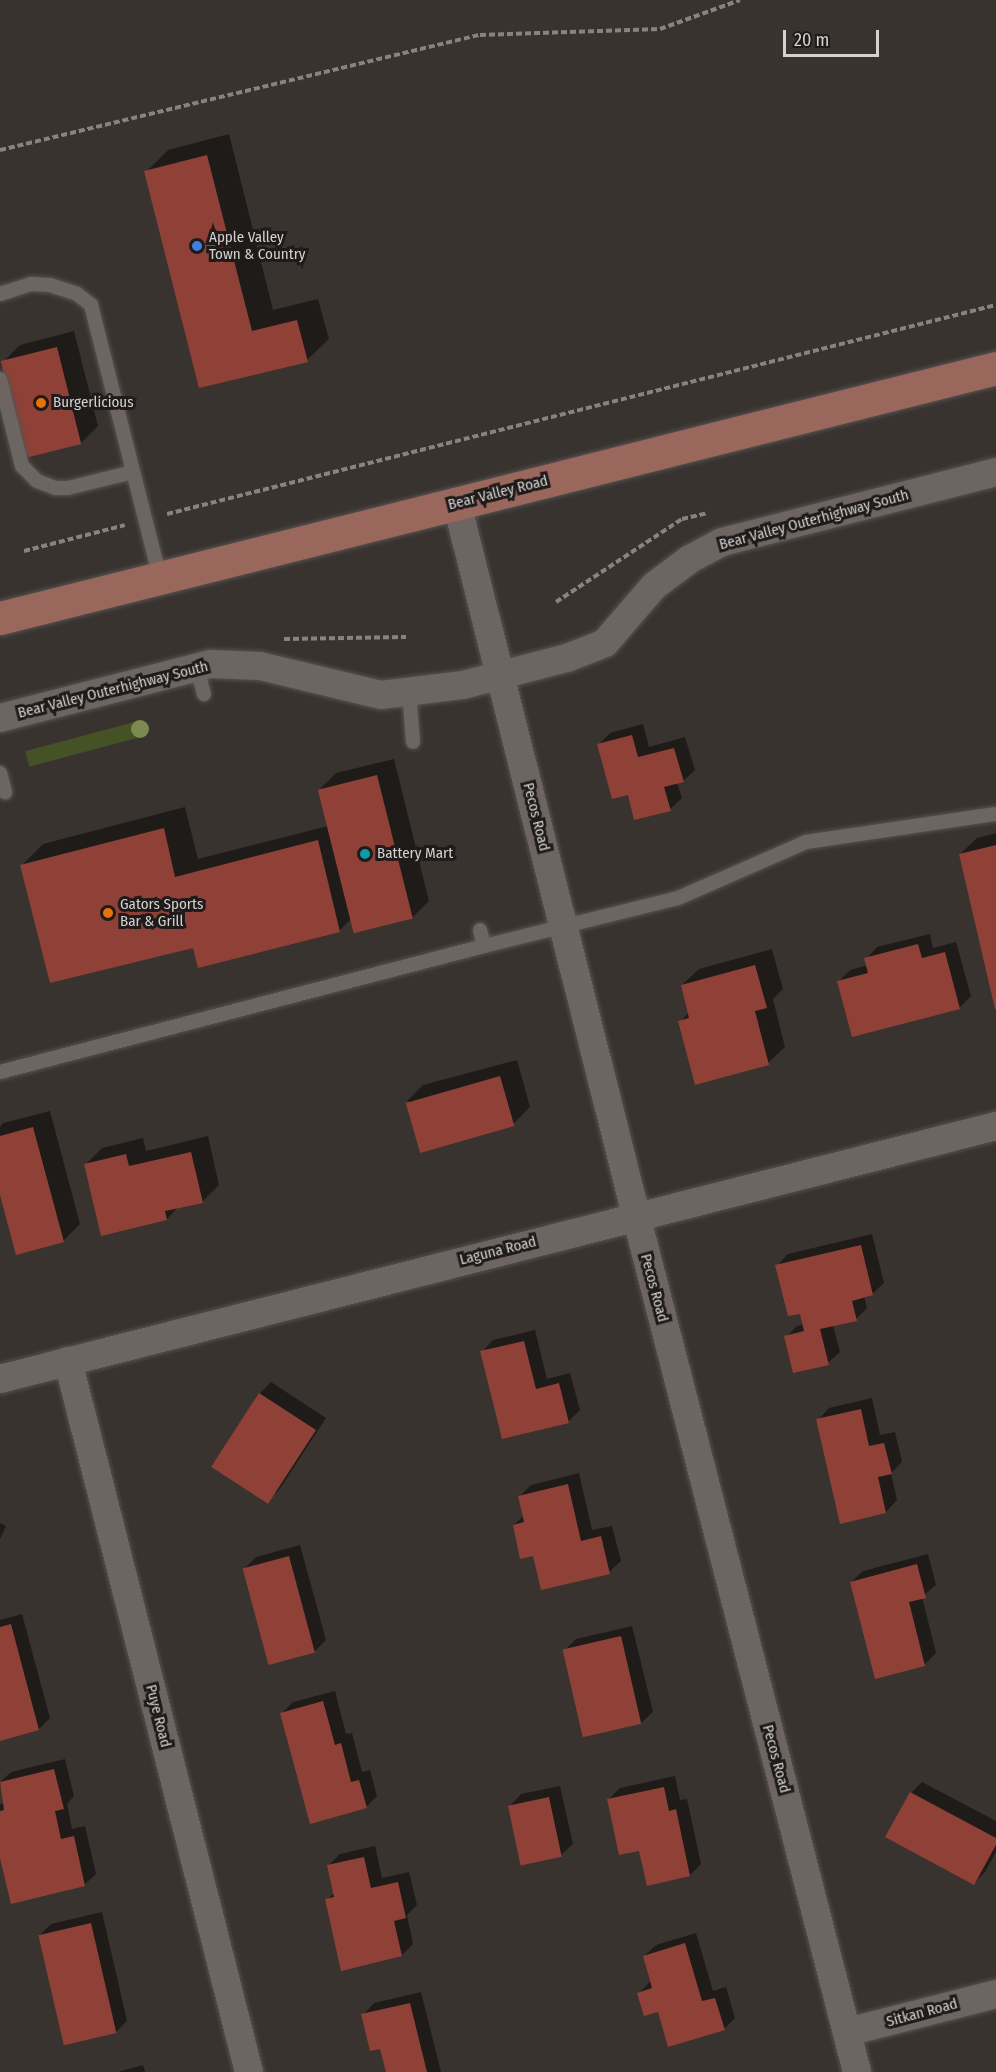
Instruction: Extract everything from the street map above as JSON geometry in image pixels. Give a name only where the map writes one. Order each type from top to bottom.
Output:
[{"type":"main road","name":"Bear Valley Road","points":[[0,618],[996,368]]},
{"type":"street","name":"Bear Valley Outerhighway South","points":[[0,718],[200,681],[211,664],[260,666],[381,694],[463,686],[567,658],[605,643],[654,586],[690,559],[722,542],[996,472]]},
{"type":"street","name":"Pecos Road","points":[[457,504],[502,675],[636,1215],[857,2072]]},
{"type":"street","name":"Laguna Road","points":[[0,1379],[636,1215],[996,1126]]},
{"type":"street","name":"Puye Road","points":[[68,1361],[249,2072]]},
{"type":"street","name":"Sitkan Road","points":[[847,2032],[996,1994]]},
{"type":"lane","points":[[0,294],[31,284],[50,285],[77,294],[91,305],[160,578]]},
{"type":"lane","points":[[0,379],[22,466],[37,481],[55,488],[68,488],[133,472]]},
{"type":"lane","points":[[409,691],[413,742]]},
{"type":"lane","points":[[0,773],[5,792]]},
{"type":"lane","points":[[0,1072],[695,892],[806,842],[996,814]]},
{"type":"lane","points":[[480,930],[484,946]]},
{"type":"path","points":[[0,150],[480,35],[660,29],[740,0]]},
{"type":"path","points":[[24,550],[996,305]]},
{"type":"green space","points":[[142,720],[146,735],[29,767],[25,751]]},
{"type":"building","name":"Apple Valley Town & Country","points":[[207,155],[252,331],[297,320],[308,362],[199,388],[144,171]]},
{"type":"building","name":"Burgerlicious","points":[[57,347],[81,444],[25,458],[1,361]]},
{"type":"building","points":[[632,735],[638,757],[674,748],[684,782],[664,787],[671,811],[634,820],[628,795],[612,799],[597,744]]},
{"type":"building","name":"Battery Mart","points":[[377,775],[413,919],[354,933],[318,790]]},
{"type":"building","points":[[164,828],[175,877],[318,840],[340,932],[198,968],[193,948],[50,983],[20,865]]},
{"type":"building","points":[[996,845],[996,1009],[995,1009],[959,854]]},
{"type":"building","points":[[918,944],[922,958],[945,952],[960,1009],[852,1037],[837,981],[868,973],[864,958]]},
{"type":"building","points":[[755,965],[767,1008],[755,1011],[769,1065],[695,1085],[678,1021],[689,1018],[681,985]]},
{"type":"building","points":[[500,1076],[514,1126],[420,1153],[406,1103]]},
{"type":"building","points":[[33,1127],[64,1242],[16,1255],[0,1195],[0,1136]]},
{"type":"building","points":[[191,1152],[203,1203],[165,1211],[167,1220],[101,1236],[84,1164],[126,1154],[129,1166]]},
{"type":"building","points":[[861,1245],[873,1295],[852,1301],[857,1321],[820,1329],[829,1365],[793,1373],[784,1336],[804,1331],[800,1314],[788,1316],[775,1265]]},
{"type":"building","points":[[524,1341],[536,1389],[559,1383],[569,1423],[502,1439],[480,1351]]},
{"type":"building","points":[[259,1393],[316,1430],[268,1504],[211,1467]]},
{"type":"building","points":[[861,1409],[869,1446],[884,1443],[892,1474],[878,1477],[886,1513],[840,1524],[816,1419]]},
{"type":"building","points":[[568,1484],[581,1541],[601,1536],[610,1574],[541,1590],[533,1556],[520,1559],[513,1525],[524,1522],[518,1496]]},
{"type":"building","points":[[289,1556],[315,1653],[269,1665],[243,1568]]},
{"type":"building","points":[[917,1564],[926,1598],[909,1602],[925,1666],[875,1679],[850,1582]]},
{"type":"building","points":[[11,1624],[39,1730],[0,1741],[0,1627]]},
{"type":"building","points":[[621,1636],[641,1724],[583,1737],[563,1649]]},
{"type":"building","points":[[323,1701],[335,1745],[341,1743],[351,1782],[359,1780],[367,1808],[310,1824],[280,1713]]},
{"type":"building","points":[[54,1769],[64,1809],[55,1811],[61,1839],[74,1836],[85,1886],[11,1904],[0,1858],[0,1811],[4,1810],[0,1782]]},
{"type":"building","points":[[664,1787],[669,1811],[676,1809],[690,1876],[647,1886],[639,1851],[619,1855],[607,1799]]},
{"type":"building","points":[[910,1792],[996,1838],[996,1845],[974,1885],[885,1837]]},
{"type":"building","points":[[549,1797],[562,1857],[521,1865],[508,1806]]},
{"type":"building","points":[[364,1857],[371,1888],[398,1882],[406,1918],[394,1921],[402,1956],[341,1971],[325,1899],[334,1897],[327,1865]]},
{"type":"building","points":[[91,1923],[116,2033],[64,2045],[38,1935]]},
{"type":"building","points":[[685,1943],[702,2001],[715,1998],[725,2030],[668,2047],[658,2012],[644,2016],[637,1993],[652,1988],[643,1956]]},
{"type":"building","points":[[410,2003],[427,2072],[386,2072],[380,2049],[370,2051],[361,2014]]},
{"type":"place","name":"Apple Valley Town & Country","points":[[197,246]]},
{"type":"place","name":"Burgerlicious","points":[[41,403]]},
{"type":"place","name":"Battery Mart","points":[[365,854]]},
{"type":"place","name":"Gators Sports Bar & Grill","points":[[108,913]]}]
